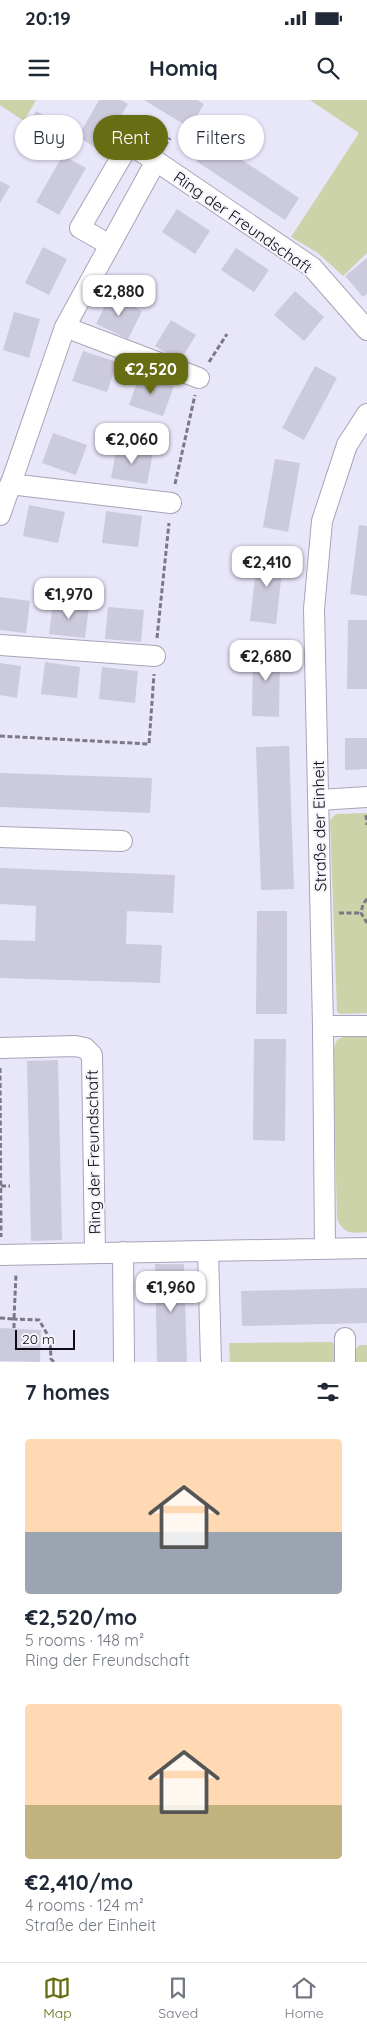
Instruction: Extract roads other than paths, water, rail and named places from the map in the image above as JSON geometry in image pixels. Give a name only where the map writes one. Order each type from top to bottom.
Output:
[{"type":"street","name":"Ring der Freundschaft","points":[[110,245],[80,228],[129,144],[312,267],[367,330]]},
{"type":"street","name":"Ring der Freundschaft","points":[[0,515],[9,471],[65,327],[156,161]]},
{"type":"street","points":[[65,327],[199,378]]},
{"type":"street","name":"Straße der Einheit","points":[[325,1249],[323,1026],[314,609],[322,521],[347,445],[367,414]]},
{"type":"street","points":[[9,471],[171,503]]},
{"type":"street","points":[[0,644],[155,656]]},
{"type":"street","points":[[319,800],[367,797]]},
{"type":"street","points":[[0,837],[122,841]]},
{"type":"street","points":[[323,1026],[367,1026]]},
{"type":"street","name":"Ring der Freundschaft","points":[[0,1048],[74,1046],[85,1048],[92,1055],[95,1253]]},
{"type":"street","name":"Ring der Freundschaft","points":[[6,1255],[367,1248]]},
{"type":"street","points":[[208,1251],[211,1362]]},
{"type":"street","points":[[123,1252],[124,1362]]},
{"type":"street","points":[[345,1338],[345,1362]]}]
